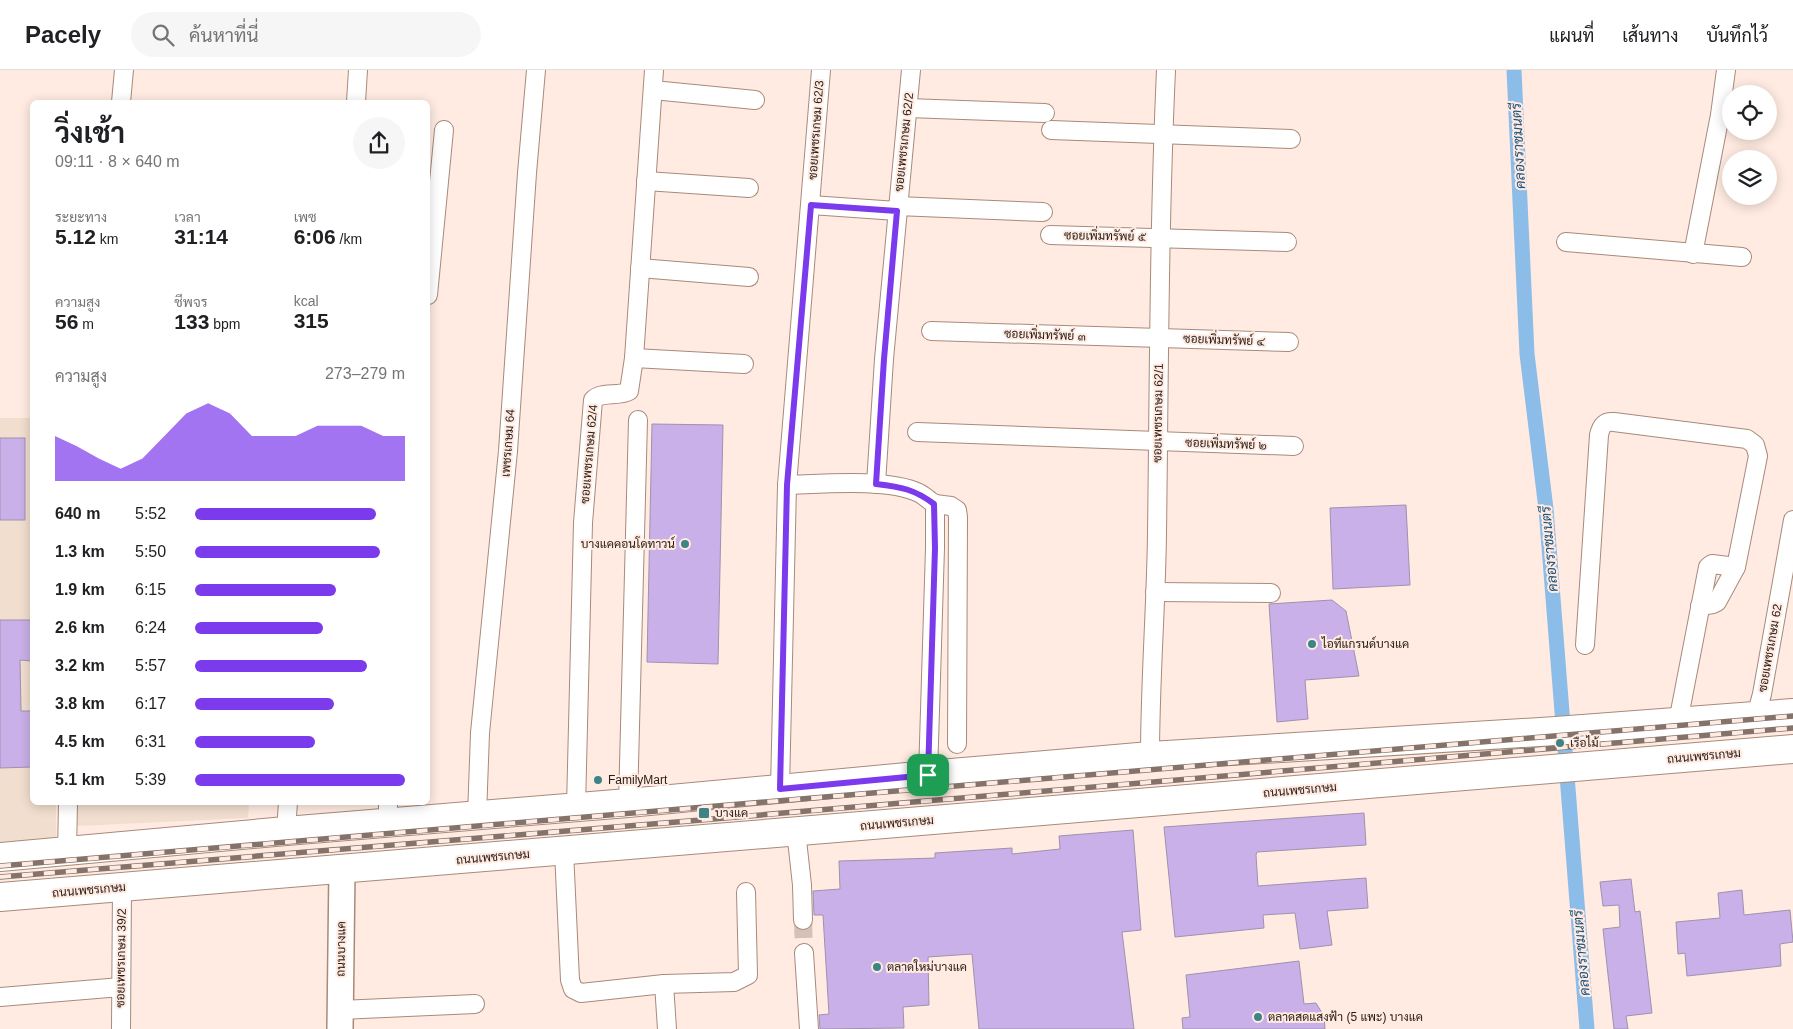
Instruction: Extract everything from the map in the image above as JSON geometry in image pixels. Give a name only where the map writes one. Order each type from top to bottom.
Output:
[{"type":"main road","points":[[0,857],[286,831],[388,813],[477,816],[1150,756],[1597,728],[1793,713]]},
{"type":"main road","name":"ถนนเพชรเกษม","points":[[0,898],[1793,749]]},
{"type":"main road","points":[[286,831],[319,840],[326,846],[342,869]]},
{"type":"main road","name":"ถนนบางแค","points":[[340,1020],[342,869]]},
{"type":"street","points":[[121,100],[124,70]]},
{"type":"street","points":[[356,100],[358,70]]},
{"type":"street","name":"เพชรเกษม 64","points":[[477,816],[480,733],[508,451],[536,70]]},
{"type":"street","name":"ซอยเพชรเกษม 62/4","points":[[576,807],[583,523],[593,400],[599,396],[628,392],[634,358],[654,70]]},
{"type":"street","name":"ซอยเพชรเกษม 62/3","points":[[780,789],[787,485],[821,70]]},
{"type":"street","name":"ซอยเพชรเกษม 62/2","points":[[876,484],[884,359],[911,70]]},
{"type":"street","name":"ซอยเพชรเกษม 62/1","points":[[1150,756],[1158,441],[1160,237],[1166,70]]},
{"type":"street","points":[[1693,254],[1720,114],[1726,70]]},
{"type":"street","points":[[653,90],[754,100]]},
{"type":"street","points":[[908,108],[1045,113]]},
{"type":"street","points":[[430,274],[444,130]]},
{"type":"street","points":[[1052,130],[1291,139]]},
{"type":"street","points":[[646,181],[749,188]]},
{"type":"street","points":[[811,205],[1042,212]]},
{"type":"street","name":"ซอยเพิ่มทรัพย์ ๕","points":[[1050,235],[1288,242]]},
{"type":"street","points":[[1566,242],[1742,257]]},
{"type":"street","points":[[640,268],[750,278]]},
{"type":"street","name":"ซอยเพิ่มทรัพย์ ๓","points":[[931,331],[1159,338]]},
{"type":"street","name":"ซอยเพิ่มทรัพย์ ๔","points":[[1159,338],[1289,342]]},
{"type":"street","points":[[634,358],[744,364]]},
{"type":"street","points":[[628,803],[638,420]]},
{"type":"street","points":[[1585,645],[1599,435],[1602,426],[1606,422],[1747,439],[1755,444],[1758,456],[1736,567],[1717,602],[1700,606]]},
{"type":"street","name":"ซอยเพิ่มทรัพย์ ๒","points":[[917,432],[1294,446]]},
{"type":"street","points":[[787,485],[876,484],[897,486],[919,493],[934,504],[951,506],[957,510],[957,744]]},
{"type":"street","points":[[928,775],[935,548],[934,504]]},
{"type":"street","name":"ซอยเพชรเกษม 62","points":[[1756,716],[1762,694],[1793,520]]},
{"type":"street","points":[[935,548],[958,547]]},
{"type":"street","points":[[1678,722],[1700,606],[1710,565],[1736,567]]},
{"type":"street","points":[[1155,592],[1271,593]]},
{"type":"street","points":[[933,601],[958,600]]},
{"type":"street","points":[[67,852],[68,805]]},
{"type":"street","points":[[286,831],[288,805]]},
{"type":"street","points":[[796,831],[802,885],[803,920]]},
{"type":"street","points":[[564,851],[570,971],[573,989],[581,993],[664,984],[734,982],[748,975],[746,892]]},
{"type":"street","name":"ซอยเพชรเกษม 39/2","points":[[121,1029],[122,887]]},
{"type":"street","points":[[804,953],[809,1029]]},
{"type":"street","points":[[664,984],[667,1029]]},
{"type":"street","points":[[0,997],[120,987]]},
{"type":"street","points":[[340,1020],[475,1004]]},
{"type":"shaded area","points":[[0,418],[30,418],[30,805],[56,805],[56,840],[0,845]]},
{"type":"shaded area","points":[[77,805],[249,805],[248,818],[77,826]]},
{"type":"building","name":"บางแคคอนโดทาวน์","points":[[652,424],[723,425],[718,664],[647,662]]},
{"type":"building","points":[[0,438],[25,438],[25,520],[0,520]]},
{"type":"building","points":[[1406,505],[1410,585],[1333,589],[1330,508]]},
{"type":"building","name":"ไอทีแกรนด์บางแค","points":[[1332,600],[1346,611],[1359,676],[1305,680],[1308,719],[1277,722],[1269,604]]},
{"type":"building","points":[[0,620],[30,620],[30,661],[20,660],[21,711],[30,711],[30,767],[0,768]]},
{"type":"building","points":[[1364,813],[1366,845],[1257,852],[1256,855],[1258,886],[1366,878],[1368,908],[1327,911],[1332,945],[1300,949],[1295,913],[1263,915],[1264,928],[1175,937],[1164,827]]},
{"type":"building","points":[[1133,830],[1141,930],[1122,932],[1134,1029],[979,1029],[972,954],[928,957],[929,1005],[903,1007],[904,1028],[820,1029],[819,1015],[829,1014],[823,915],[814,915],[813,891],[840,889],[839,861],[935,858],[935,853],[1012,848],[1012,854],[1060,849],[1059,836]]},
{"type":"building","points":[[1631,879],[1635,912],[1640,911],[1652,1013],[1626,1016],[1628,1029],[1614,1029],[1603,929],[1620,927],[1619,905],[1603,906],[1600,882]]},
{"type":"building","points":[[1742,890],[1744,915],[1790,910],[1793,942],[1780,944],[1781,966],[1687,976],[1685,953],[1678,954],[1676,922],[1720,918],[1718,893]]},
{"type":"building","points":[[1299,961],[1304,1004],[1316,1003],[1324,1016],[1325,1029],[1183,1029],[1182,1018],[1190,1017],[1186,975]]},
{"type":"waterway","name":"คลองราชมนตรี","points":[[1514,70],[1527,354],[1546,509],[1587,1029]]},
{"type":"tunnel","points":[[803,920],[804,953]]},
{"type":"railway","points":[[0,866],[1793,716]]},
{"type":"railway","points":[[0,877],[1793,728]]},
{"type":"place","name":"บางแคคอนโดทาวน์","points":[[685,544]]},
{"type":"place","name":"ไอทีแกรนด์บางแค","points":[[1312,644]]},
{"type":"place","name":"เรือไม้","points":[[1560,743]]},
{"type":"place","name":"FamilyMart","points":[[598,780]]},
{"type":"place","name":"บางแค","points":[[704,813]]},
{"type":"place","name":"ตลาดใหม่บางแค","points":[[877,967]]},
{"type":"place","name":"ตลาดสดแสงฟ้า (5 แพะ) บางแค","points":[[1258,1017]]},
{"type":"route","points":[[811,205],[897,211],[884,359],[876,484],[897,486],[919,493],[934,504],[935,548],[928,775],[780,789],[787,485],[811,205]]}]
